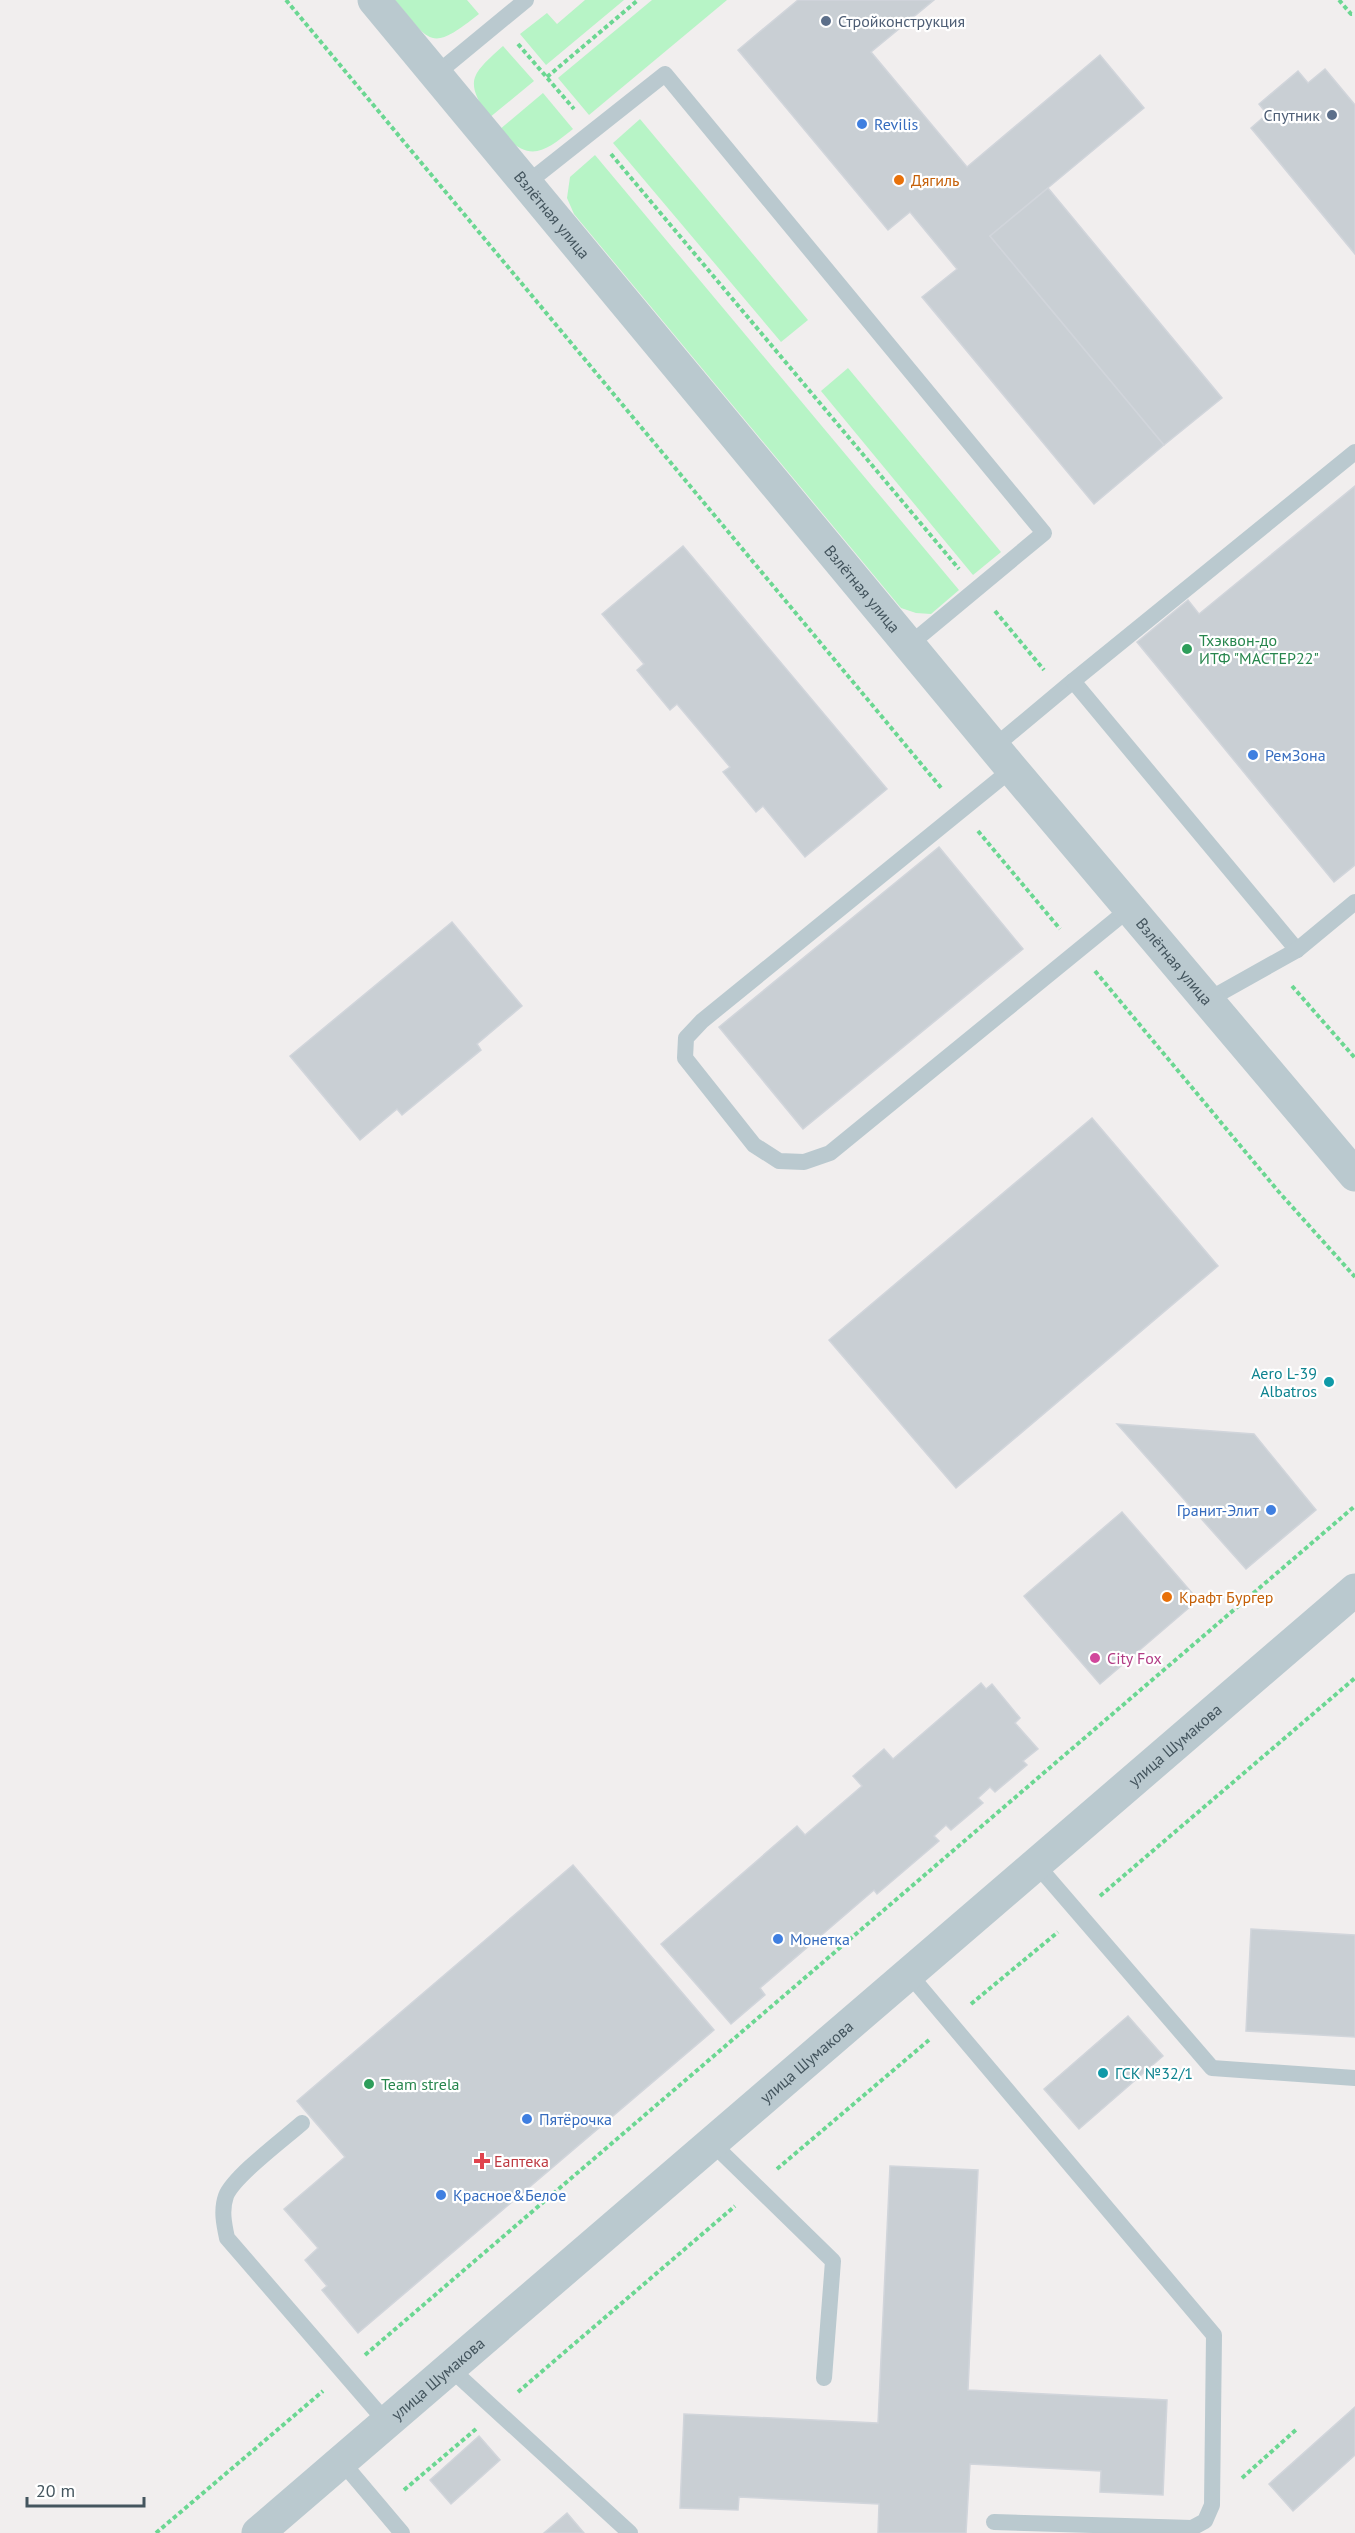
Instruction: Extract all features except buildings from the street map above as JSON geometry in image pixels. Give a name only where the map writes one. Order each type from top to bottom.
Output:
[{"type":"street","name":"Взлётная улица","points":[[374,0],[1129,909],[1355,1175]]},
{"type":"street","name":"улица Шумакова","points":[[258,2533],[1355,1590]]},
{"type":"lane","points":[[435,75],[526,0]]},
{"type":"lane","points":[[526,184],[665,74],[1044,533],[909,645]]},
{"type":"lane","points":[[1129,909],[830,1152],[804,1162],[778,1161],[754,1145],[685,1058],[686,1038],[702,1021],[960,811],[1067,686],[1355,452]]},
{"type":"lane","points":[[1067,686],[1297,950]]},
{"type":"lane","points":[[1206,1001],[1297,950],[1355,902]]},
{"type":"lane","points":[[1036,1864],[1212,2068],[1355,2078]]},
{"type":"lane","points":[[909,1974],[1214,2335],[1212,2505],[1206,2521],[1192,2528],[994,2522]]},
{"type":"lane","points":[[302,2123],[242,2176],[226,2195],[223,2217],[226,2238],[387,2423]]},
{"type":"lane","points":[[713,2144],[833,2261],[824,2378]]},
{"type":"lane","points":[[451,2369],[630,2533]]},
{"type":"lane","points":[[342,2462],[402,2533]]},
{"type":"path","points":[[286,0],[1278,1191],[1355,1277]]},
{"type":"path","points":[[547,77],[638,0]]},
{"type":"path","points":[[1339,0],[1351,15],[1355,14]]},
{"type":"path","points":[[499,22],[976,589],[1067,686]]},
{"type":"path","points":[[1273,964],[1355,1058]]},
{"type":"path","points":[[156,2533],[1355,1506]]},
{"type":"path","points":[[382,2509],[949,2022],[1355,1678]]},
{"type":"path","points":[[1212,2505],[1297,2429]]},
{"type":"green space","points":[[395,0],[467,0],[479,14],[450,34],[432,38],[416,26]]},
{"type":"green space","points":[[585,0],[624,0],[546,65],[520,34],[547,13],[557,24]]},
{"type":"green space","points":[[652,0],[727,0],[589,115],[558,78]]},
{"type":"green space","points":[[503,46],[534,81],[489,118],[476,95],[475,79],[484,64]]},
{"type":"green space","points":[[543,93],[573,129],[544,149],[528,151],[519,148],[499,130]]},
{"type":"green space","points":[[640,119],[808,320],[781,342],[613,143]]},
{"type":"green space","points":[[595,155],[959,590],[931,614],[916,613],[901,608],[574,214],[567,198],[570,177]]},
{"type":"green space","points":[[848,368],[1001,552],[973,575],[821,391]]},
{"type":"place","name":"Стройконструкция","points":[[826,21]]},
{"type":"place","name":"Спутник","points":[[1332,115]]},
{"type":"place","name":"Revilis","points":[[862,124]]},
{"type":"place","name":"Дягиль","points":[[899,180]]},
{"type":"place","name":"Тхэквон-до ИТФ \"МАСТЕР22\"","points":[[1187,649]]},
{"type":"place","name":"РемЗона","points":[[1253,755]]},
{"type":"place","name":"Aero L-39 Albatros","points":[[1329,1382]]},
{"type":"place","name":"Гранит-Элит","points":[[1271,1510]]},
{"type":"place","name":"Крафт Бургер","points":[[1167,1597]]},
{"type":"place","name":"City Fox","points":[[1095,1658]]},
{"type":"place","name":"Монетка","points":[[778,1939]]},
{"type":"place","name":"ГСК №32/1","points":[[1103,2073]]},
{"type":"place","name":"Team strela","points":[[369,2084]]},
{"type":"place","name":"Пятёрочка","points":[[527,2119]]},
{"type":"place","name":"Еаптека","points":[[482,2161]]},
{"type":"place","name":"Красное&Белое","points":[[441,2195]]}]
